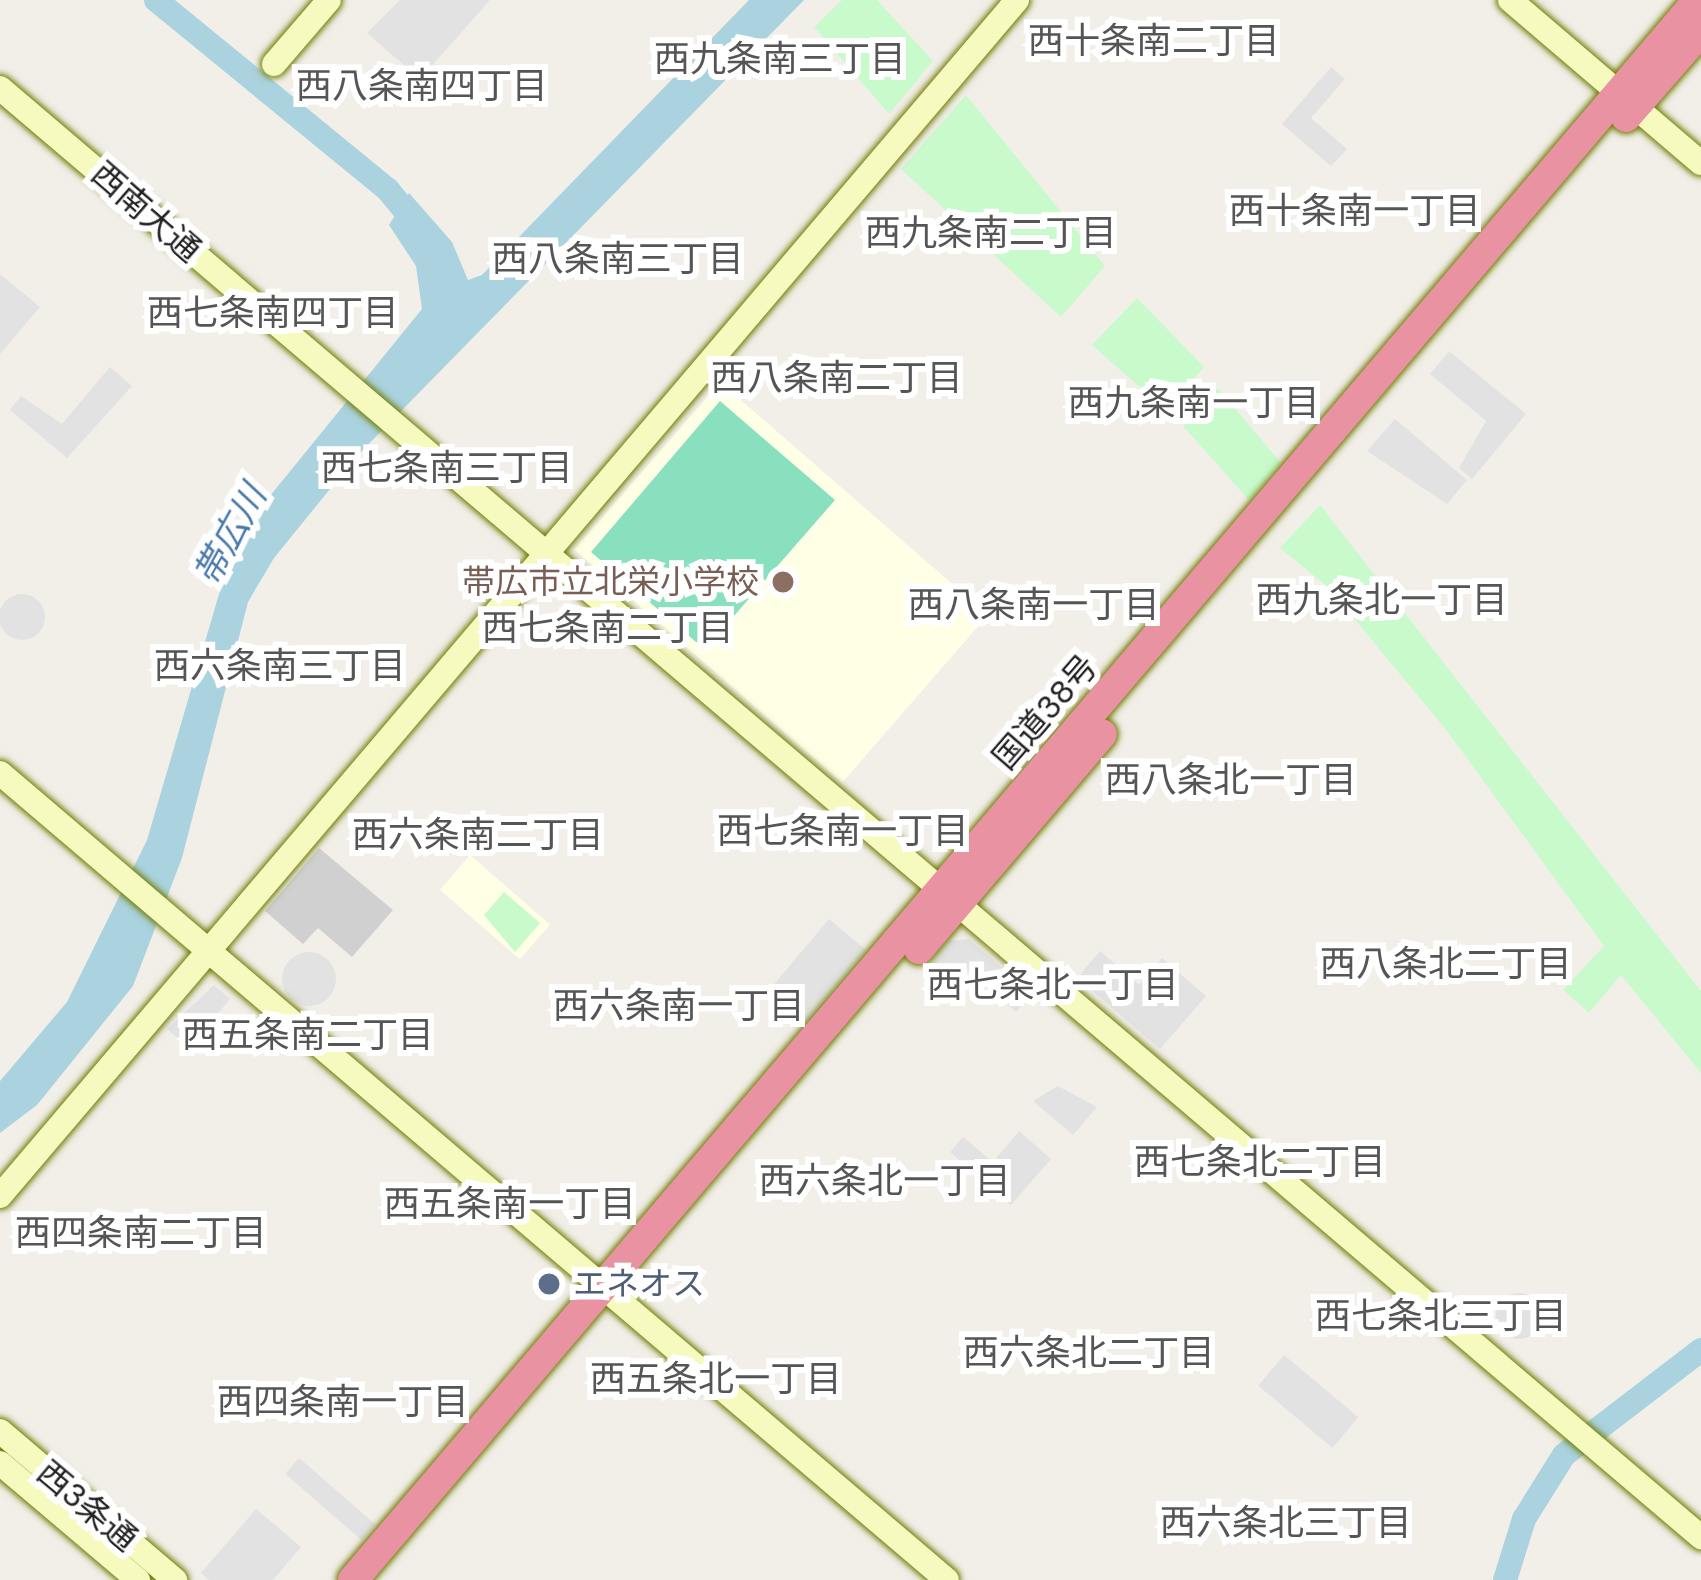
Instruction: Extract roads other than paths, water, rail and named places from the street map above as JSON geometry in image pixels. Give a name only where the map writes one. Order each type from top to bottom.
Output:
[{"type":"highway","name":"国道38号","points":[[353,1580],[610,1292],[949,897],[1627,100],[1698,0]]},
{"type":"highway","name":"国道38号","points":[[1627,100],[1701,31]]},
{"type":"highway","name":"国道38号","points":[[379,1580],[610,1292]]},
{"type":"street","points":[[274,64],[329,0]]},
{"type":"street","points":[[0,1196],[1017,0]]},
{"type":"street","points":[[1510,0],[1701,163]]},
{"type":"street","name":"西南大通","points":[[0,88],[1701,1537]]},
{"type":"street","points":[[0,773],[947,1580]]},
{"type":"street","name":"西3条通","points":[[0,1431],[175,1580]]},
{"type":"street","name":"西3条通","points":[[0,1463],[138,1580]]},
{"type":"water","points":[[749,0],[804,0],[356,457],[274,558],[248,602],[182,858],[133,986],[37,1105],[0,1133],[0,1081],[67,1002],[147,840],[224,577],[261,507],[422,309],[416,266],[389,225],[409,193],[452,242],[468,280],[482,275]]},
{"type":"waterway","points":[[156,0],[388,190],[421,230]]},
{"type":"waterway","points":[[1505,1580],[1524,1519],[1564,1455],[1701,1350]]},
{"type":"place","name":"帯広市立北栄小学校","points":[[783,582]]},
{"type":"place","name":"エネオス","points":[[549,1284]]},
{"type":"district","name":"西十条南二丁目","points":[[1154,41]]},
{"type":"district","name":"西九条南三丁目","points":[[780,59]]},
{"type":"district","name":"西八条南四丁目","points":[[422,86]]},
{"type":"district","name":"西十条南一丁目","points":[[1355,211]]},
{"type":"district","name":"西九条南二丁目","points":[[991,233]]},
{"type":"district","name":"西八条南三丁目","points":[[618,259]]},
{"type":"district","name":"西七条南四丁目","points":[[273,313]]},
{"type":"district","name":"西八条南二丁目","points":[[837,378]]},
{"type":"district","name":"西九条南一丁目","points":[[1194,403]]},
{"type":"district","name":"西七条南三丁目","points":[[447,468]]},
{"type":"district","name":"西九条北一丁目","points":[[1382,600]]},
{"type":"district","name":"西八条南一丁目","points":[[1034,605]]},
{"type":"district","name":"西七条南二丁目","points":[[608,628]]},
{"type":"district","name":"西六条南三丁目","points":[[280,666]]},
{"type":"district","name":"西八条北一丁目","points":[[1231,780]]},
{"type":"district","name":"西七条南一丁目","points":[[843,831]]},
{"type":"district","name":"西六条南二丁目","points":[[478,835]]},
{"type":"district","name":"西八条北二丁目","points":[[1446,964]]},
{"type":"district","name":"西七条北一丁目","points":[[1053,985]]},
{"type":"district","name":"西六条南一丁目","points":[[679,1006]]},
{"type":"district","name":"西五条南二丁目","points":[[308,1035]]},
{"type":"district","name":"西七条北二丁目","points":[[1260,1162]]},
{"type":"district","name":"西六条北一丁目","points":[[885,1181]]},
{"type":"district","name":"西五条南一丁目","points":[[510,1204]]},
{"type":"district","name":"西四条南二丁目","points":[[141,1233]]},
{"type":"district","name":"西七条北三丁目","points":[[1441,1316]]},
{"type":"district","name":"西六条北二丁目","points":[[1089,1353]]},
{"type":"district","name":"西五条北一丁目","points":[[716,1379]]},
{"type":"district","name":"西四条南一丁目","points":[[343,1402]]},
{"type":"district","name":"西六条北三丁目","points":[[1286,1523]]},
{"type":"water label","name":"帯広川","points":[[230,535]]}]
